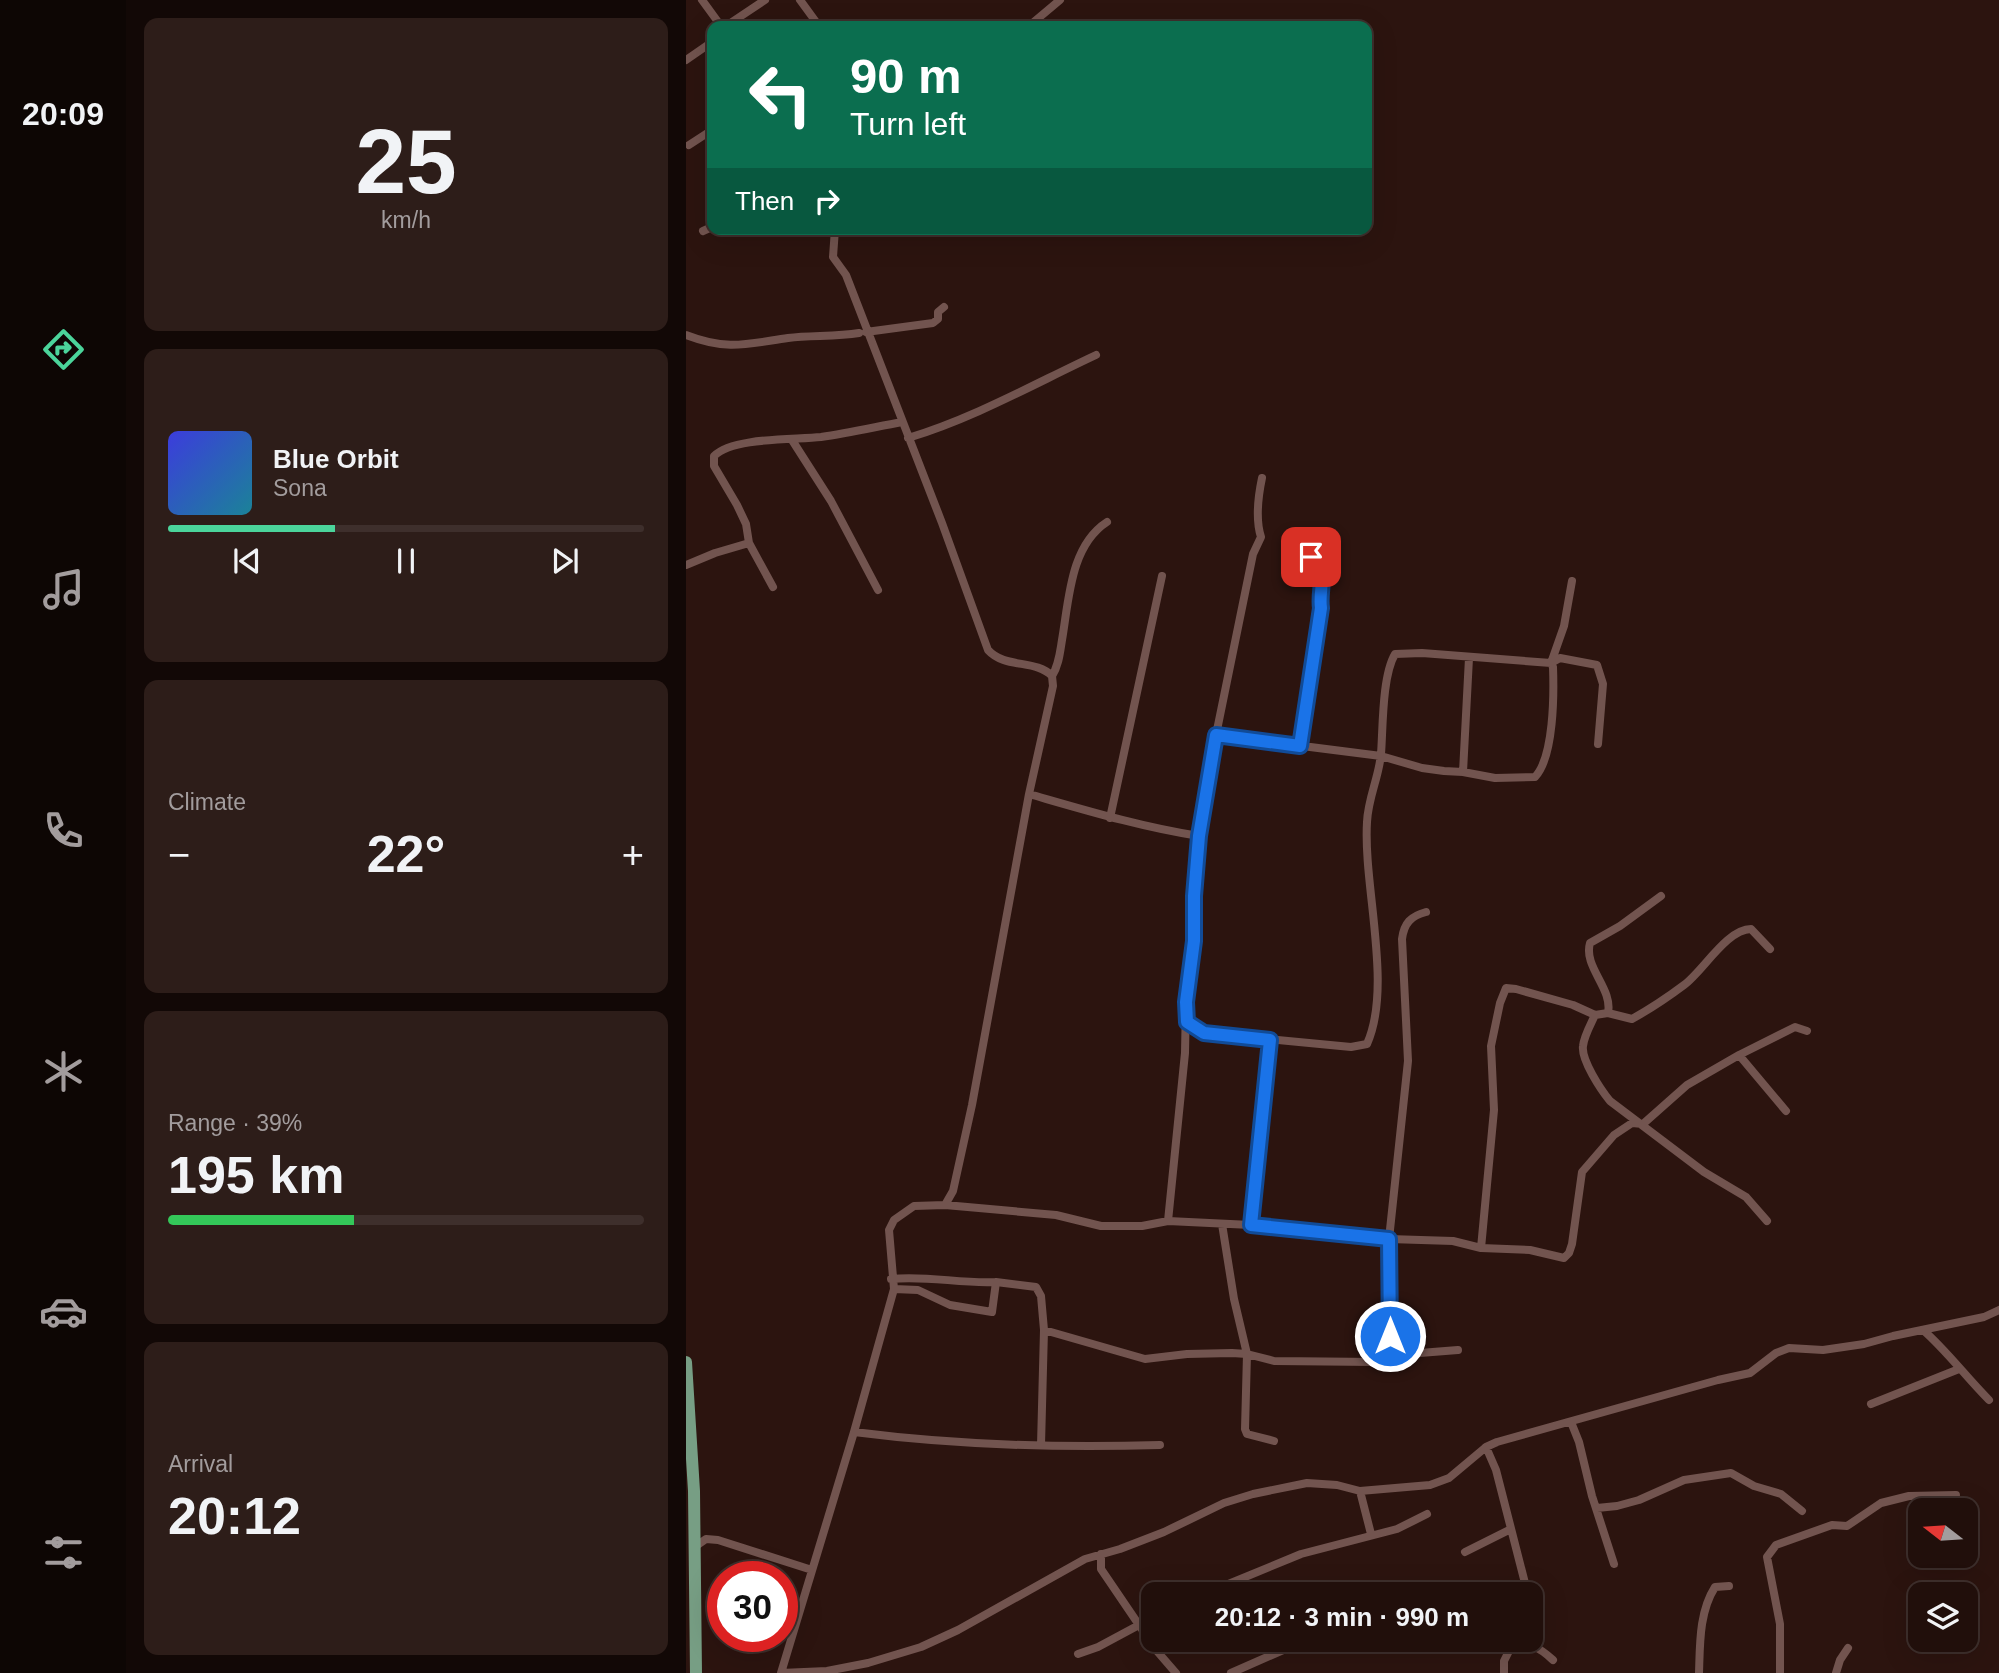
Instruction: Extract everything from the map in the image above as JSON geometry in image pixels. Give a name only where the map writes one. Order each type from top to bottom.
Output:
[{"type":"main road","points":[[686,1362],[695,1546],[696,1673]]},
{"type":"street","points":[[702,0],[720,21]]},
{"type":"street","points":[[732,21],[765,0]]},
{"type":"street","points":[[800,0],[815,21]]},
{"type":"street","points":[[1035,21],[1060,0]]},
{"type":"street","points":[[686,60],[707,45]]},
{"type":"street","points":[[689,145],[707,133]]},
{"type":"street","points":[[835,235],[833,257],[846,275],[863,333],[942,523],[988,650],[993,656],[1044,669],[1052,676]]},
{"type":"street","points":[[686,335],[705,342],[755,345],[789,338],[863,333],[933,323],[944,307]]},
{"type":"street","points":[[908,438],[963,420],[1097,355]]},
{"type":"street","points":[[774,587],[749,543],[746,524],[714,466],[713,456],[729,447],[756,442],[792,440],[902,422]]},
{"type":"street","points":[[792,440],[831,501],[878,590]]},
{"type":"street","points":[[1168,1221],[1187,1022],[1186,1002],[1194,941],[1194,896],[1199,836],[1216,735],[1253,554],[1261,537],[1257,502],[1262,478]]},
{"type":"street","points":[[945,1205],[953,1191],[972,1105],[1029,794],[1073,580],[1082,549],[1091,535],[1107,522]]},
{"type":"street","points":[[686,565],[749,543]]},
{"type":"street","points":[[1299,557],[1311,557],[1319,562],[1322,568],[1312,677],[1300,746]]},
{"type":"street","points":[[1111,818],[1162,576]]},
{"type":"street","points":[[1216,735],[1381,756],[1422,768],[1494,778],[1535,777],[1541,770],[1546,754],[1551,717],[1551,663],[1564,626],[1572,581]]},
{"type":"street","points":[[1187,1022],[1204,1033],[1359,1047],[1367,1044],[1372,1032],[1377,961],[1367,821],[1370,796],[1381,756],[1381,728],[1395,654],[1422,653],[1551,663],[1560,658],[1597,665],[1603,684],[1598,744]]},
{"type":"street","points":[[1463,772],[1469,658]]},
{"type":"street","points":[[1029,794],[1111,818],[1199,836]]},
{"type":"street","points":[[1608,1013],[1608,996],[1594,967],[1588,946],[1661,896]]},
{"type":"street","points":[[1390,1360],[1389,1239],[1408,1061],[1402,939],[1408,921],[1413,916],[1426,912]]},
{"type":"street","points":[[1481,1248],[1494,1110],[1491,1046],[1502,993],[1506,988],[1573,1005],[1595,1015],[1608,1013],[1632,1019],[1685,985],[1742,929],[1751,929],[1770,949]]},
{"type":"street","points":[[1595,1015],[1582,1047],[1602,1091],[1610,1101],[1704,1172],[1746,1197],[1767,1221]]},
{"type":"street","points":[[1807,1031],[1795,1027],[1739,1055],[1687,1085],[1643,1124],[1632,1123],[1621,1130],[1582,1172],[1572,1244],[1564,1258],[1530,1250],[1481,1248],[1453,1241],[1389,1239],[1251,1225],[1168,1221],[1142,1226],[1101,1226],[1056,1215],[945,1205],[914,1206],[894,1220],[889,1230],[891,1279],[894,1289],[781,1673],[841,1670],[921,1647],[958,1630],[1066,1568],[1186,1523],[1215,1506],[1253,1494],[1307,1483],[1337,1485],[1360,1491],[1439,1483],[1449,1478],[1486,1447],[1505,1439],[1718,1380],[1743,1376],[1776,1353],[1789,1349],[1824,1350],[1864,1344],[1984,1317],[1999,1310]]},
{"type":"street","points":[[1251,1225],[1270,1040]]},
{"type":"street","points":[[1739,1055],[1786,1111]]},
{"type":"street","points":[[1222,1224],[1234,1299],[1247,1354],[1247,1434],[1274,1441]]},
{"type":"street","points":[[891,1279],[996,1282],[1035,1287],[1041,1296],[1044,1329],[1041,1445]]},
{"type":"street","points":[[894,1289],[918,1290],[950,1305],[992,1312],[996,1282]]},
{"type":"street","points":[[1044,1329],[1145,1359],[1187,1354],[1247,1354],[1274,1361],[1376,1362],[1407,1354],[1458,1350]]},
{"type":"street","points":[[1923,1330],[1942,1346],[1959,1369],[1989,1400]]},
{"type":"street","points":[[1871,1404],[1959,1369]]},
{"type":"street","points":[[1571,1422],[1614,1564]]},
{"type":"street","points":[[854,1432],[929,1441],[1099,1447],[1160,1446]]},
{"type":"street","points":[[1486,1447],[1496,1470],[1525,1582]]},
{"type":"street","points":[[1597,1508],[1639,1500],[1684,1480],[1731,1473],[1754,1486],[1781,1494],[1802,1511]]},
{"type":"street","points":[[1360,1491],[1371,1534]]},
{"type":"street","points":[[1780,1673],[1780,1624],[1767,1557],[1776,1545],[1832,1525],[1847,1526],[1881,1503],[1909,1496],[1956,1495]]},
{"type":"street","points":[[1233,1582],[1301,1554],[1410,1525],[1427,1514]]},
{"type":"street","points":[[1465,1552],[1511,1528]]},
{"type":"street","points":[[695,1546],[706,1539],[718,1540],[812,1570]]},
{"type":"street","points":[[1078,1654],[1141,1628],[1101,1569],[1101,1554]]},
{"type":"street","points":[[1699,1673],[1700,1644],[1707,1600],[1715,1587],[1728,1586]]},
{"type":"street","points":[[1504,1673],[1504,1661],[1511,1647],[1521,1643],[1538,1647],[1553,1660]]},
{"type":"street","points":[[1836,1673],[1848,1648]]},
{"type":"street","points":[[1160,1652],[1176,1673]]},
{"type":"street","points":[[1231,1673],[1279,1652]]},
{"type":"route","points":[[1311,557],[1319,562],[1322,568],[1319,597],[1321,608],[1300,746],[1216,735],[1199,836],[1194,896],[1194,941],[1186,1002],[1187,1022],[1204,1033],[1270,1040],[1251,1225],[1389,1239],[1390,1336]]}]
